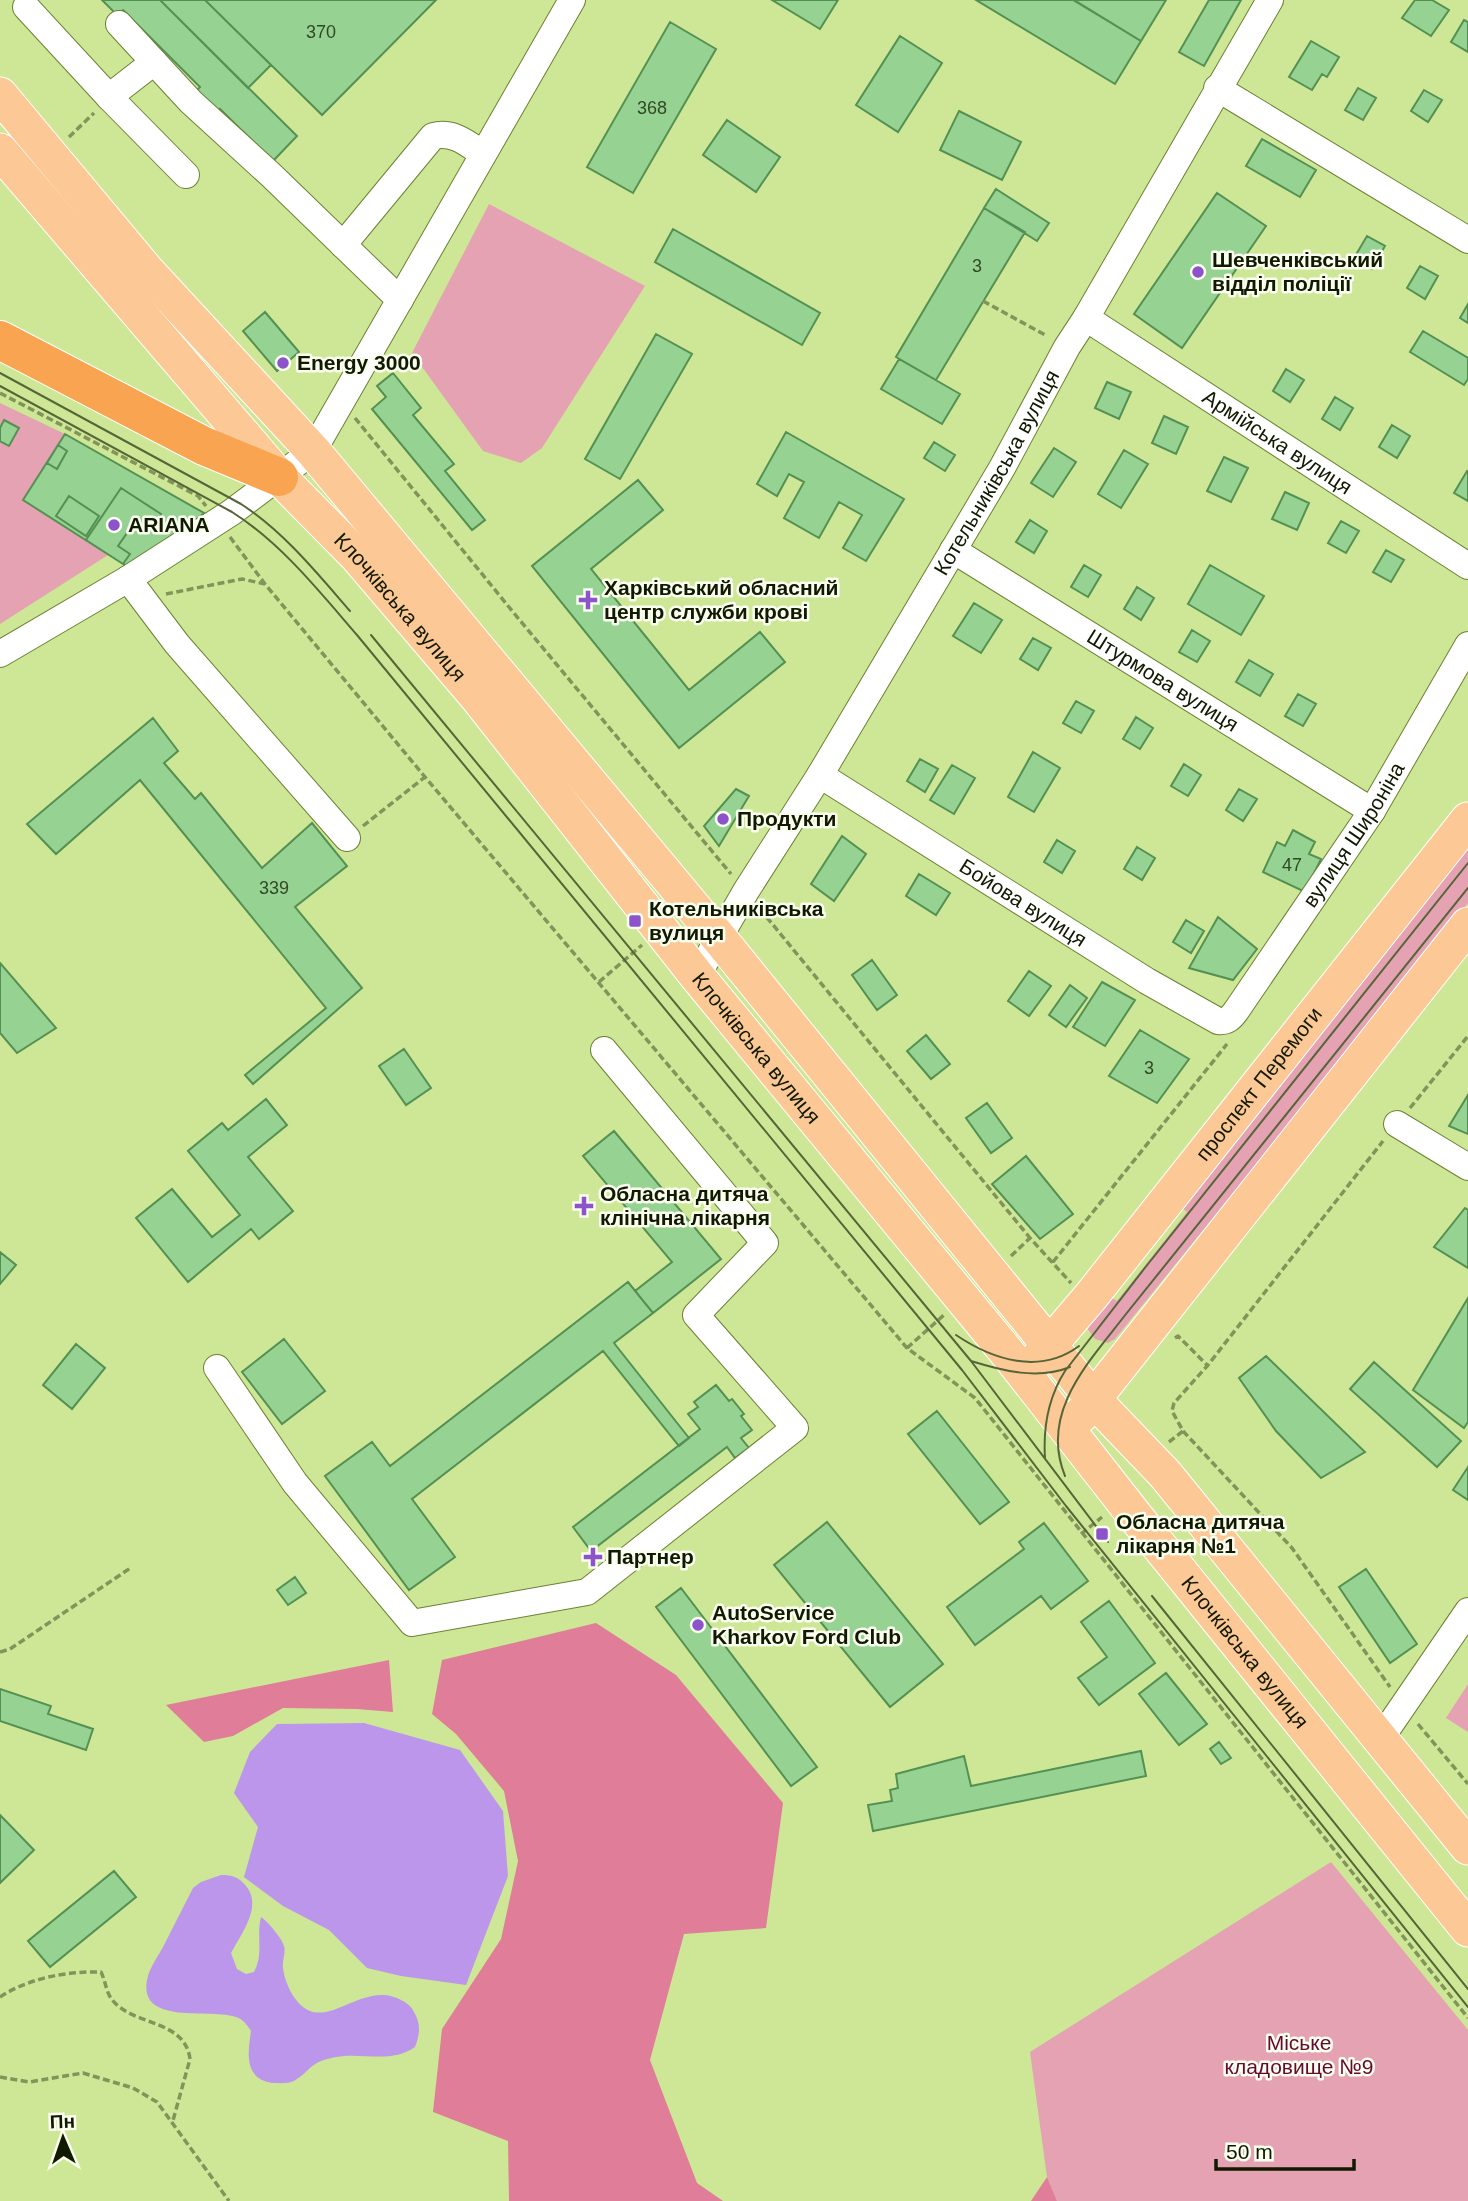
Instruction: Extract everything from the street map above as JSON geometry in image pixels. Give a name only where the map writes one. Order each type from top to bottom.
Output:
[{"type":"highway","points":[[0,340],[204,446],[279,477]]},
{"type":"main road","name":"Клочківська вулиця","points":[[0,95],[146,270],[313,451],[719,938],[1094,1400],[1165,1474],[1468,1847]]},
{"type":"main road","name":"Клочківська вулиця","points":[[0,151],[279,477],[357,556],[479,699],[696,976],[1024,1373],[1135,1516],[1468,1929]]},
{"type":"main road","name":"проспект Перемоги","points":[[1024,1373],[1050,1347],[1468,820]]},
{"type":"main road","points":[[1069,1430],[1468,925]]},
{"type":"street","points":[[0,654],[136,588],[218,520],[313,451],[572,0]]},
{"type":"street","name":"Котельниківська вулиця","points":[[696,976],[719,938],[735,887],[820,775],[1002,468],[1067,347],[1270,0]]},
{"type":"street","points":[[26,8],[186,175]]},
{"type":"street","points":[[119,24],[202,113],[400,300]]},
{"type":"street","points":[[110,97],[153,62]]},
{"type":"street","points":[[1217,88],[1468,240]]},
{"type":"street","points":[[343,246],[433,136],[443,133],[454,135],[483,154]]},
{"type":"street","name":"Армійська вулиця","points":[[1086,318],[1468,566]]},
{"type":"street","name":"Штурмова вулиця","points":[[953,550],[1371,811]]},
{"type":"street","points":[[136,588],[177,643],[351,835]]},
{"type":"street","name":"вулиця Широніна","points":[[1228,1020],[1371,811],[1468,645]]},
{"type":"street","name":"Бойова вулиця","points":[[820,775],[1147,981],[1218,1021],[1228,1020]]},
{"type":"street","points":[[217,1368],[295,1483],[412,1623],[587,1592],[795,1428],[696,1315],[765,1243],[604,1050]]},
{"type":"street","points":[[1397,1124],[1468,1167]]},
{"type":"street","points":[[1381,1738],[1468,1611]]},
{"type":"path","points":[[50,155],[110,97]]},
{"type":"path","points":[[983,301],[1067,347]]},
{"type":"path","points":[[0,393],[198,496],[265,584],[425,778],[907,1348],[975,1398],[1468,2018]]},
{"type":"path","points":[[342,402],[733,876],[735,887],[1076,1289]]},
{"type":"path","points":[[136,588],[242,579],[265,584]]},
{"type":"path","points":[[351,835],[425,778]]},
{"type":"path","points":[[599,982],[647,940]]},
{"type":"path","points":[[1468,1036],[1208,1365],[1174,1403],[1172,1411],[1183,1431],[1292,1548],[1403,1705],[1468,1784]]},
{"type":"path","points":[[1007,1259],[1030,1238]]},
{"type":"path","points":[[907,1348],[950,1309]]},
{"type":"path","points":[[1171,1343],[1178,1336],[1208,1365]]},
{"type":"path","points":[[1167,1443],[1183,1431]]},
{"type":"path","points":[[1081,1534],[1110,1512]]},
{"type":"path","points":[[0,1652],[10,1649],[132,1567]]},
{"type":"path","points":[[0,1997],[26,1983],[83,1972],[102,1972],[113,2001],[144,2021],[163,2026],[180,2037],[189,2048],[190,2059],[172,2124]]},
{"type":"path","points":[[0,2077],[29,2082],[83,2073],[134,2088],[157,2102],[229,2201]]},
{"type":"green space","points":[[489,204],[645,286],[542,448],[521,463],[483,451],[412,353]]},
{"type":"green space","points":[[0,403],[65,434],[23,500],[108,555],[0,624]]},
{"type":"green space","points":[[1468,841],[1468,903],[1115,1339],[1108,1343],[1095,1339],[1087,1328],[1088,1320],[1109,1296],[1117,1301],[1187,1212],[1180,1206]]},
{"type":"green space","points":[[1468,1684],[1468,1732],[1446,1718]]},
{"type":"green space","name":"Міське кладовище №9","points":[[1331,1862],[1468,2030],[1468,2201],[1057,2201],[1047,2177],[1030,2052]]},
{"type":"shaded area","points":[[596,1623],[676,1675],[783,1803],[766,1928],[684,1934],[650,2060],[697,2183],[723,2201],[509,2201],[508,2141],[433,2112],[442,2029],[501,1939],[518,1861],[504,1791],[456,1734],[432,1714],[442,1660]]},
{"type":"shaded area","points":[[389,1660],[393,1712],[283,1708],[233,1736],[204,1742],[166,1705]]},
{"type":"shaded area","points":[[364,1723],[460,1750],[503,1811],[508,1876],[466,1985],[401,1976],[367,1968],[329,1930],[283,1906],[244,1877],[258,1827],[234,1793],[250,1752],[277,1724]]},
{"type":"shaded area","points":[[221,1875],[241,1880],[251,1894],[249,1920],[231,1953],[237,1969],[246,1974],[254,1972],[259,1958],[261,1917],[283,1943],[284,1974],[288,1987],[300,2004],[310,2011],[320,2013],[365,1998],[390,1996],[408,2004],[416,2016],[419,2029],[415,2047],[396,2055],[327,2059],[294,2081],[273,2083],[256,2076],[252,2070],[249,2056],[251,2031],[241,2019],[224,2015],[177,2012],[152,2003],[147,1992],[149,1972],[193,1888]]},
{"type":"shaded area","points":[[1047,2177],[1057,2201],[1031,2201]]},
{"type":"building","points":[[102,0],[160,0],[297,136],[273,161],[220,109],[214,115],[193,94],[200,87],[123,10],[117,15]]},
{"type":"building","points":[[160,0],[205,0],[271,65],[248,88]]},
{"type":"building","points":[[205,0],[436,0],[322,115]]},
{"type":"building","points":[[772,0],[838,0],[820,29]]},
{"type":"building","points":[[976,0],[1073,0],[1141,41],[1115,84]]},
{"type":"building","points":[[1074,0],[1166,0],[1141,41]]},
{"type":"building","points":[[1209,0],[1241,0],[1204,66],[1179,52]]},
{"type":"building","points":[[1415,0],[1432,0],[1449,10],[1431,36],[1402,18]]},
{"type":"building","points":[[1464,20],[1468,22],[1468,52],[1451,42]]},
{"type":"building","points":[[670,22],[716,49],[633,193],[587,167]]},
{"type":"building","points":[[900,36],[942,63],[898,132],[856,105]]},
{"type":"building","points":[[1311,41],[1339,57],[1327,77],[1322,74],[1312,90],[1289,77]]},
{"type":"building","points":[[1358,88],[1376,98],[1363,120],[1345,110]]},
{"type":"building","points":[[1424,90],[1442,100],[1428,122],[1411,111]]},
{"type":"building","points":[[959,111],[1021,142],[1002,180],[940,150]]},
{"type":"building","points":[[727,120],[780,157],[756,192],[703,155]]},
{"type":"building","points":[[1262,139],[1316,170],[1300,197],[1246,166]]},
{"type":"building","points":[[996,189],[1049,223],[1037,241],[984,208]]},
{"type":"building","points":[[1217,193],[1266,226],[1182,348],[1134,314]]},
{"type":"building","points":[[984,208],[1025,232],[936,380],[896,357]]},
{"type":"building","points":[[673,229],[820,313],[802,345],[655,262]]},
{"type":"building","points":[[1367,236],[1385,246],[1372,269],[1354,258]]},
{"type":"building","points":[[1420,266],[1438,276],[1425,299],[1407,288]]},
{"type":"building","points":[[1468,304],[1468,323],[1460,318]]},
{"type":"building","points":[[265,312],[299,352],[277,371],[243,331]]},
{"type":"building","points":[[1423,331],[1468,358],[1468,379],[1464,385],[1410,352]]},
{"type":"building","points":[[656,334],[692,354],[620,479],[585,459]]},
{"type":"building","points":[[899,359],[960,394],[942,424],[881,389]]},
{"type":"building","points":[[1286,369],[1304,380],[1290,402],[1273,391]]},
{"type":"building","points":[[393,373],[421,408],[413,415],[454,464],[445,471],[485,520],[472,530],[372,409],[386,397],[377,386]]},
{"type":"building","points":[[1107,382],[1131,392],[1119,419],[1095,408]]},
{"type":"building","points":[[1335,397],[1353,408],[1340,430],[1322,419]]},
{"type":"building","points":[[1164,416],[1188,427],[1176,454],[1152,443]]},
{"type":"building","points":[[4,420],[19,428],[9,446],[0,441],[0,428]]},
{"type":"building","points":[[1392,425],[1410,436],[1397,458],[1379,447]]},
{"type":"building","points":[[786,432],[904,499],[866,561],[843,548],[862,515],[839,502],[819,538],[784,518],[804,482],[789,474],[777,496],[757,484]]},
{"type":"building","points":[[65,434],[204,513],[183,531],[127,566],[123,564],[23,500]]},
{"type":"building","points":[[934,442],[955,455],[945,471],[924,458]]},
{"type":"building","points":[[58,445],[67,451],[57,469],[47,463]]},
{"type":"building","points":[[1054,448],[1076,462],[1053,497],[1031,483]]},
{"type":"building","points":[[1124,450],[1148,464],[1121,508],[1098,494]]},
{"type":"building","points":[[1224,457],[1248,468],[1231,502],[1207,491]]},
{"type":"building","points":[[1468,472],[1468,501],[1454,493]]},
{"type":"building","name":"Харківський обласний центр служби крові","points":[[638,480],[663,510],[591,569],[689,690],[760,632],[785,662],[679,748],[532,566]]},
{"type":"building","name":"ARIANA","points":[[121,488],[161,514],[151,530],[136,520],[118,546],[130,554],[123,564],[86,540]]},
{"type":"building","points":[[1285,492],[1309,503],[1297,530],[1272,519]]},
{"type":"building","points":[[69,496],[99,516],[86,536],[56,516]]},
{"type":"building","points":[[1030,520],[1047,531],[1034,553],[1016,542]]},
{"type":"building","points":[[1341,521],[1359,531],[1346,553],[1328,543]]},
{"type":"building","points":[[1386,550],[1404,560],[1391,582],[1373,572]]},
{"type":"building","points":[[1084,565],[1101,575],[1088,597],[1071,587]]},
{"type":"building","points":[[1210,565],[1264,596],[1241,635],[1188,604]]},
{"type":"building","points":[[1137,587],[1154,598],[1141,620],[1124,609]]},
{"type":"building","points":[[974,603],[1002,620],[981,653],[953,636]]},
{"type":"building","points":[[1192,630],[1210,641],[1197,662],[1179,652]]},
{"type":"building","points":[[1033,638],[1051,648],[1038,670],[1020,659]]},
{"type":"building","points":[[1249,660],[1273,674],[1260,696],[1236,682]]},
{"type":"building","points":[[1298,694],[1316,704],[1303,726],[1285,716]]},
{"type":"building","points":[[1076,701],[1094,711],[1081,733],[1063,723]]},
{"type":"building","points":[[1136,717],[1153,728],[1140,749],[1123,739]]},
{"type":"building","points":[[153,718],[178,751],[164,763],[195,799],[201,793],[262,868],[312,823],[347,866],[295,907],[362,988],[253,1084],[245,1075],[326,1008],[140,780],[56,854],[27,824]]},
{"type":"building","points":[[1033,752],[1060,768],[1034,812],[1008,797]]},
{"type":"building","points":[[920,759],[938,769],[925,792],[907,781]]},
{"type":"building","points":[[1184,764],[1201,775],[1188,796],[1171,786]]},
{"type":"building","points":[[952,765],[975,778],[954,814],[930,800]]},
{"type":"building","name":"Продукти","points":[[736,789],[749,796],[719,846],[704,826]]},
{"type":"building","points":[[1239,789],[1257,799],[1243,821],[1226,810]]},
{"type":"building","points":[[1293,830],[1315,842],[1309,854],[1321,859],[1305,892],[1263,872],[1277,842],[1285,846]]},
{"type":"building","points":[[842,836],[866,854],[834,901],[811,884]]},
{"type":"building","points":[[1057,840],[1075,851],[1062,873],[1044,862]]},
{"type":"building","points":[[1137,847],[1155,858],[1142,880],[1124,869]]},
{"type":"building","points":[[919,874],[950,893],[936,915],[906,896]]},
{"type":"building","points":[[1218,917],[1257,949],[1233,980],[1189,968]]},
{"type":"building","points":[[1186,920],[1204,931],[1191,953],[1173,942]]},
{"type":"building","points":[[872,960],[897,995],[877,1010],[852,975]]},
{"type":"building","points":[[0,963],[56,1028],[17,1053],[0,1033]]},
{"type":"building","points":[[1029,971],[1051,986],[1029,1016],[1008,1001]]},
{"type":"building","points":[[1102,982],[1135,1000],[1105,1046],[1073,1027]]},
{"type":"building","points":[[1070,985],[1087,998],[1066,1027],[1049,1015]]},
{"type":"building","points":[[1140,1030],[1189,1059],[1157,1103],[1109,1076]]},
{"type":"building","points":[[926,1035],[950,1064],[931,1079],[907,1051]]},
{"type":"building","points":[[404,1049],[431,1088],[406,1105],[379,1066]]},
{"type":"building","points":[[1468,1095],[1468,1134],[1449,1126]]},
{"type":"building","points":[[266,1099],[287,1125],[248,1157],[293,1211],[259,1239],[251,1229],[188,1282],[136,1218],[172,1189],[212,1237],[240,1215],[188,1151],[222,1123],[228,1130]]},
{"type":"building","points":[[987,1103],[1012,1138],[991,1153],[966,1118]]},
{"type":"building","points":[[614,1131],[721,1259],[653,1313],[635,1291],[672,1262],[583,1156]]},
{"type":"building","points":[[1026,1156],[1073,1214],[1040,1239],[992,1184]]},
{"type":"building","points":[[1465,1208],[1468,1210],[1468,1268],[1434,1247]]},
{"type":"building","points":[[0,1252],[16,1265],[0,1284]]},
{"type":"building","points":[[628,1282],[653,1313],[614,1343],[689,1438],[679,1446],[603,1351],[412,1499],[455,1557],[409,1590],[325,1476],[372,1442],[390,1466]]},
{"type":"building","points":[[1468,1298],[1468,1422],[1464,1428],[1413,1390]]},
{"type":"building","points":[[284,1339],[325,1391],[282,1424],[242,1372]]},
{"type":"building","points":[[76,1344],[105,1368],[72,1409],[43,1385]]},
{"type":"building","points":[[1266,1356],[1365,1452],[1321,1478],[1276,1431],[1239,1378]]},
{"type":"building","points":[[1374,1362],[1461,1441],[1437,1467],[1350,1389]]},
{"type":"building","points":[[716,1385],[744,1414],[741,1416],[752,1430],[741,1438],[749,1448],[735,1458],[727,1447],[591,1551],[573,1527],[700,1429],[688,1414],[698,1407],[694,1402]]},
{"type":"building","points":[[937,1411],[1009,1502],[980,1524],[908,1434]]},
{"type":"building","points":[[1468,1467],[1468,1500],[1453,1490]]},
{"type":"building","points":[[827,1522],[943,1664],[890,1707],[774,1565]]},
{"type":"building","points":[[1044,1523],[1088,1581],[1051,1609],[1041,1596],[975,1645],[947,1607],[1024,1549],[1019,1542]]},
{"type":"building","points":[[1366,1569],[1417,1644],[1390,1663],[1339,1587]]},
{"type":"building","points":[[295,1577],[306,1593],[288,1605],[277,1590]]},
{"type":"building","points":[[681,1588],[817,1767],[791,1786],[656,1607]]},
{"type":"building","points":[[1109,1601],[1155,1663],[1099,1705],[1078,1678],[1107,1657],[1081,1622]]},
{"type":"building","points":[[1166,1673],[1207,1724],[1179,1745],[1139,1694]]},
{"type":"building","points":[[0,1689],[51,1706],[48,1714],[93,1729],[86,1750],[0,1721]]},
{"type":"building","points":[[1219,1742],[1231,1758],[1221,1764],[1210,1749]]},
{"type":"building","points":[[1141,1751],[1146,1776],[873,1831],[868,1805],[892,1801],[890,1790],[898,1788],[896,1774],[964,1756],[971,1786]]},
{"type":"building","points":[[0,1815],[34,1850],[0,1883]]},
{"type":"building","points":[[114,1871],[136,1897],[50,1967],[28,1941]]},
{"type":"tram line","points":[[0,373],[241,504],[286,540],[350,611]]},
{"type":"tram line","points":[[0,386],[232,512],[267,538],[314,585],[962,1370],[1066,1506],[1468,2007]]},
{"type":"tram line","points":[[371,635],[971,1361],[1108,1542]]},
{"type":"tram line","points":[[1045,1458],[1048,1413],[1054,1392],[1065,1371],[1468,863]]},
{"type":"tram line","points":[[1065,1476],[1059,1453],[1058,1430],[1063,1409],[1084,1369],[1468,888]]},
{"type":"tram line","points":[[956,1335],[985,1351],[1017,1361],[1049,1360],[1079,1346]]},
{"type":"tram line","points":[[971,1361],[1020,1373],[1046,1373],[1070,1367]]},
{"type":"tram line","points":[[1152,1596],[1468,1989]]},
{"type":"place","name":"Шевченківський відділ поліції","points":[[1198,272]]},
{"type":"place","name":"Energy 3000","points":[[283,363]]},
{"type":"place","name":"ARIANA","points":[[114,525]]},
{"type":"place","name":"Харківський обласний центр служби крові","points":[[588,600]]},
{"type":"place","name":"Продукти","points":[[723,819]]},
{"type":"place","name":"Котельниківська вулиця","points":[[635,921]]},
{"type":"place","name":"Обласна дитяча клінічна лікарня","points":[[584,1206]]},
{"type":"place","name":"Обласна дитяча лікарня №1","points":[[1102,1534]]},
{"type":"place","name":"Партнер","points":[[593,1557]]},
{"type":"place","name":"AutoService Kharkov Ford Club","points":[[698,1625]]}]
